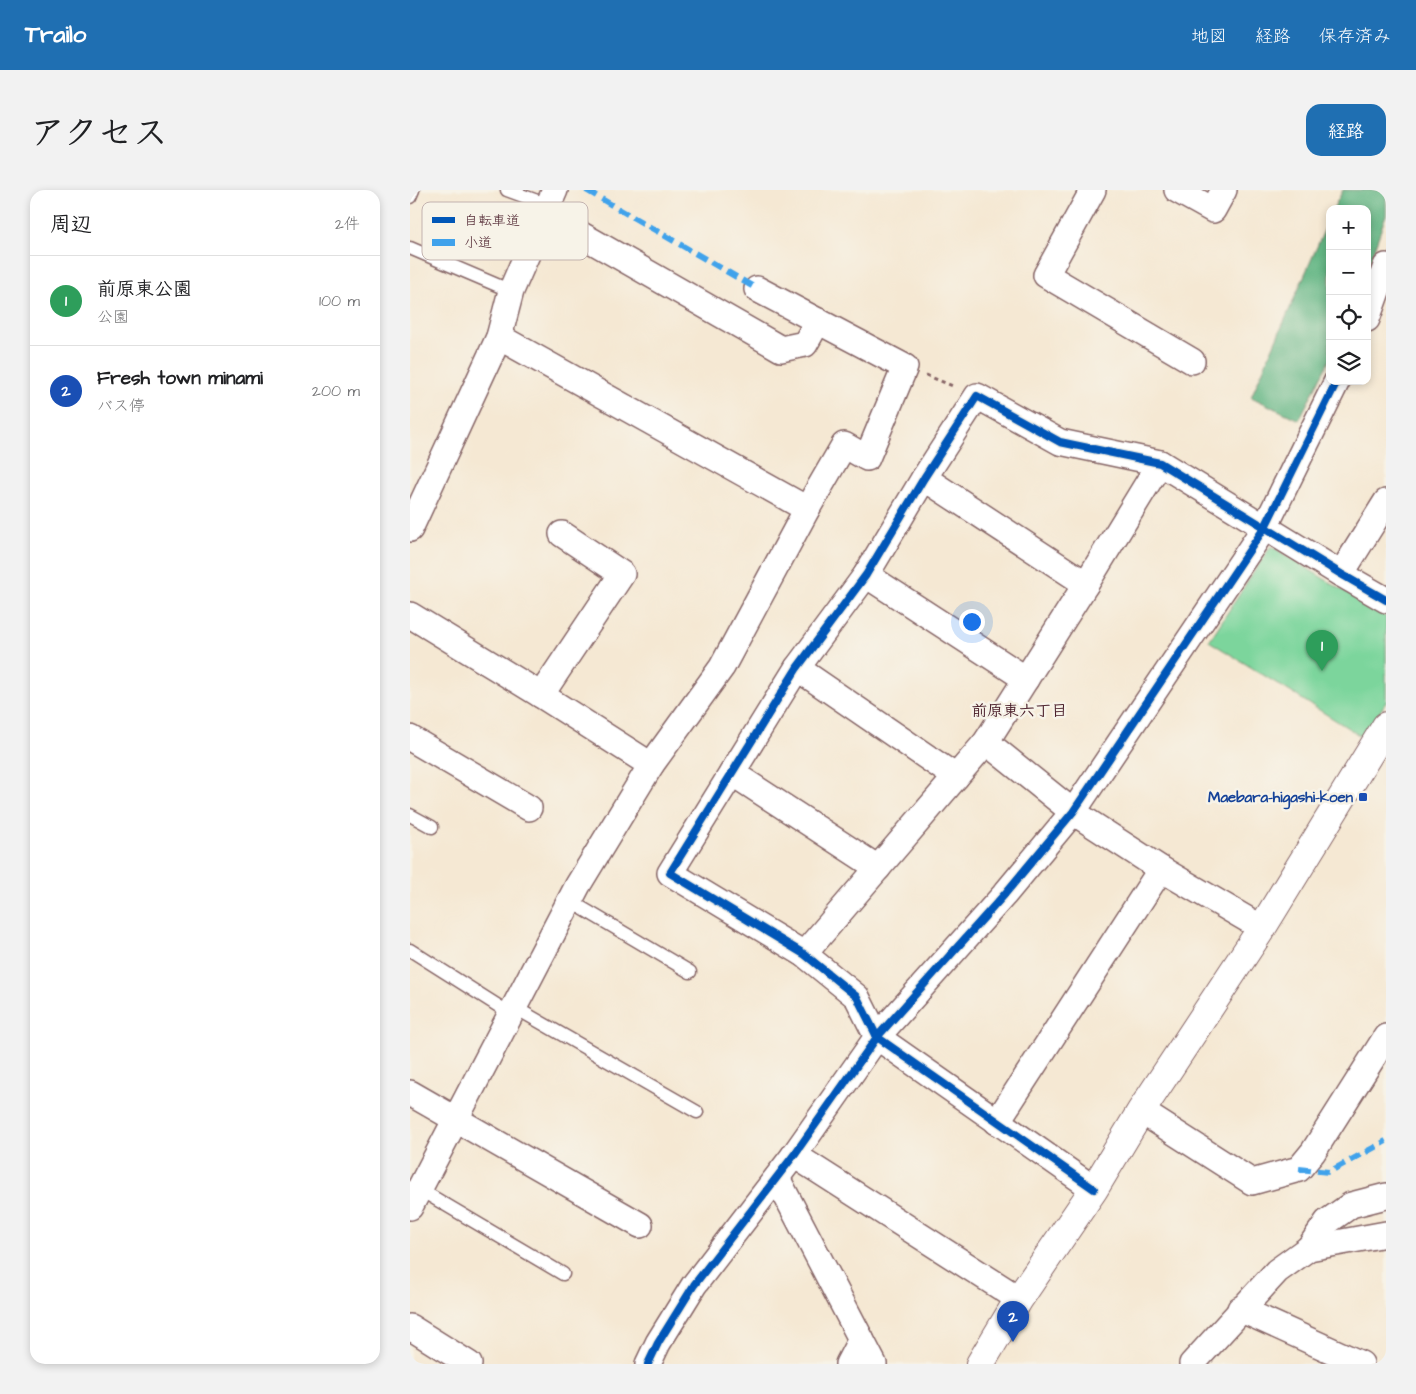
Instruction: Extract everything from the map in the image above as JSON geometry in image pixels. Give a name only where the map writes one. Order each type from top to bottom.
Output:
[{"type":"street","points":[[1093,190],[1046,276],[1192,361]]},
{"type":"street","points":[[1177,190],[1213,210],[1224,190]]},
{"type":"street","points":[[588,228],[781,349],[805,344],[818,321]]},
{"type":"street","points":[[410,528],[499,337],[510,291],[524,260]]},
{"type":"street","points":[[1371,307],[1386,266]]},
{"type":"street","points":[[414,1198],[578,885],[651,765],[722,667],[807,509],[844,445],[867,458],[905,366],[757,289]]},
{"type":"street","points":[[499,337],[807,509]]},
{"type":"street","points":[[648,1364],[658,1343],[694,1285],[794,1155],[877,1037],[1004,895],[1074,812],[1266,527],[1335,385]]},
{"type":"street","points":[[1094,1189],[877,1037],[857,997],[804,954],[670,873],[797,668],[866,575],[924,478],[977,396],[1060,442],[1160,463],[1386,600]]},
{"type":"street","points":[[804,954],[986,742],[1160,463]]},
{"type":"street","points":[[924,478],[1086,584]]},
{"type":"street","points":[[1341,574],[1386,502]]},
{"type":"street","points":[[541,694],[622,574],[562,534]]},
{"type":"street","points":[[866,575],[1026,679]]},
{"type":"street","points":[[410,615],[541,694],[651,765]]},
{"type":"street","points":[[797,668],[956,777]]},
{"type":"street","points":[[980,1364],[1020,1299],[1094,1189],[1141,1111],[1262,928],[1386,727]]},
{"type":"street","points":[[410,738],[529,808]]},
{"type":"street","points":[[986,742],[1074,812],[1161,869],[1262,928]]},
{"type":"street","points":[[732,772],[878,868]]},
{"type":"street","points":[[997,1122],[1161,869]]},
{"type":"street","points":[[1141,1111],[1252,1182],[1299,1169],[1313,1152],[1386,1037]]},
{"type":"street","points":[[410,1093],[640,1224]]},
{"type":"street","points":[[794,1155],[1020,1299]]},
{"type":"street","points":[[777,1178],[874,1364]]},
{"type":"street","points":[[1192,1364],[1277,1271],[1309,1248],[1327,1222],[1351,1205],[1386,1196]]},
{"type":"street","points":[[1309,1248],[1386,1234]]},
{"type":"street","points":[[1240,1310],[1361,1364]]},
{"type":"street","points":[[410,1327],[469,1364]]},
{"type":"street","points":[[848,1364],[861,1339]]},
{"type":"lane","points":[[410,197],[413,190]]},
{"type":"lane","points":[[507,190],[546,202]]},
{"type":"lane","points":[[410,248],[422,253]]},
{"type":"lane","points":[[438,260],[510,291]]},
{"type":"lane","points":[[410,815],[432,827]]},
{"type":"lane","points":[[570,901],[690,972]]},
{"type":"lane","points":[[410,950],[512,1011],[697,1112]]},
{"type":"lane","points":[[414,1198],[563,1274]]},
{"type":"path","points":[[899,364],[977,396]]},
{"type":"green space","points":[[1343,190],[1386,190],[1386,215],[1371,258],[1371,205],[1335,205]]},
{"type":"green space","points":[[1326,226],[1326,367],[1299,420],[1251,397]]},
{"type":"green space","points":[[1271,546],[1386,617],[1386,702],[1364,738],[1209,641]]},
{"type":"marked path","points":[[586,190],[757,289]]},
{"type":"marked path","points":[[1299,1169],[1329,1172],[1386,1141]]},
{"type":"cycle path","points":[[648,1364],[658,1343],[694,1285],[794,1155],[877,1037],[1004,895],[1073,812],[1265,527],[1335,385]]},
{"type":"cycle path","points":[[1094,1189],[877,1037],[857,997],[804,954],[670,873],[797,668],[866,575],[924,478],[977,396],[1060,442],[1160,463],[1386,600]]},
{"type":"place","name":"前原東公園","points":[[1322,671]]},
{"type":"place","name":"Maebara-higashi-koen","points":[[1363,797]]},
{"type":"place","name":"Fresh town minami","points":[[1013,1342]]},
{"type":"district","name":"前原東六丁目","points":[[1019,710]]}]
